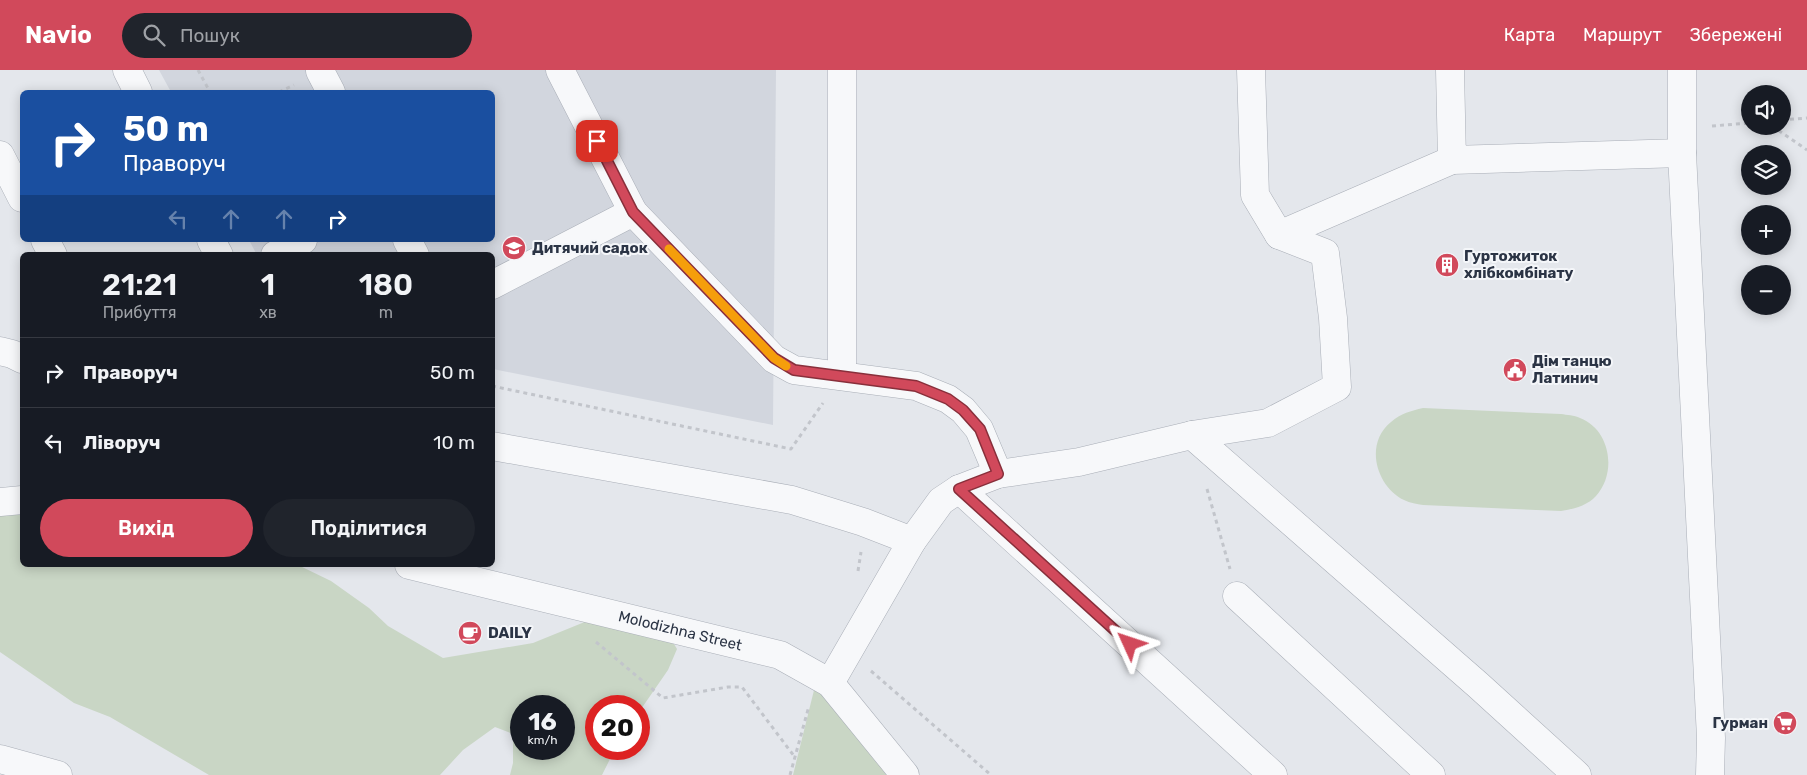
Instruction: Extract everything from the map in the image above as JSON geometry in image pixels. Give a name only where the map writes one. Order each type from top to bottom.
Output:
[{"type":"street","points":[[127,70],[137,90]]},
{"type":"street","points":[[560,70],[633,212],[774,358],[794,370],[916,386],[948,399],[963,410],[980,429],[998,474]]},
{"type":"street","points":[[842,70],[842,376]]},
{"type":"street","points":[[823,680],[848,651],[912,541],[941,501],[959,489],[998,474],[1079,462],[1192,435],[1268,423],[1337,387],[1333,318],[1325,253],[1279,235],[1255,195],[1251,70]]},
{"type":"street","points":[[1450,70],[1452,160]]},
{"type":"street","points":[[1682,70],[1682,141],[1711,738],[1710,775]]},
{"type":"street","points":[[1279,235],[1452,160],[1682,141]]},
{"type":"street","points":[[0,155],[20,194]]},
{"type":"street","points":[[495,283],[633,212]]},
{"type":"street","points":[[281,252],[300,242]]},
{"type":"street","points":[[0,351],[20,358]]},
{"type":"street","points":[[1192,435],[1478,685],[1577,775]]},
{"type":"street","points":[[495,447],[792,500],[863,522],[912,541]]},
{"type":"street","points":[[959,489],[1273,775]]},
{"type":"street","points":[[0,502],[20,500]]},
{"type":"street","name":"Molodizhna Street","points":[[417,567],[780,655],[823,680],[905,775]]},
{"type":"street","points":[[1237,596],[1431,775]]},
{"type":"street","points":[[0,759],[58,775]]},
{"type":"path","points":[[198,70],[209,90]]},
{"type":"path","points":[[1791,119],[1807,118]]},
{"type":"path","points":[[1682,141],[1741,125]]},
{"type":"path","points":[[1785,135],[1807,150]]},
{"type":"path","points":[[495,387],[791,449],[842,376]]},
{"type":"path","points":[[1205,482],[1237,596]]},
{"type":"path","points":[[590,637],[663,698],[728,686],[742,686],[794,756]]},
{"type":"path","points":[[848,651],[991,775]]},
{"type":"path","points":[[790,775],[794,756],[823,680]]},
{"type":"shaded area","name":"Дитячий садок","points":[[159,70],[776,70],[773,425],[495,369],[495,252],[255,252],[250,242],[495,242],[495,90],[170,90]]},
{"type":"green space","points":[[1423,408],[1561,414],[1580,418],[1599,432],[1604,442],[1608,464],[1607,476],[1603,487],[1596,496],[1584,505],[1561,511],[1423,505],[1406,501],[1394,494],[1380,475],[1376,453],[1378,442],[1383,431],[1391,422],[1399,416]]},
{"type":"green space","points":[[20,513],[20,567],[302,567],[331,581],[369,608],[388,626],[443,658],[533,643],[592,619],[663,626],[677,649],[668,670],[650,696],[585,695],[585,760],[610,760],[602,775],[510,775],[513,760],[575,760],[575,695],[510,695],[510,733],[495,727],[463,750],[440,775],[209,775],[110,717],[74,703],[0,652],[0,515]]},
{"type":"green space","points":[[817,678],[900,775],[793,775]]},
{"type":"slow traffic","points":[[669,249],[774,358],[786,366]]},
{"type":"place","name":"Дитячий садок","points":[[514,248]]},
{"type":"place","name":"Гуртожиток хлібкомбінату","points":[[1447,265]]},
{"type":"place","name":"Дім танцю Латинич","points":[[1515,370]]},
{"type":"place","name":"DAILY","points":[[470,633]]},
{"type":"place","name":"Гурман","points":[[1785,723]]},
{"type":"route","points":[[597,141],[633,212],[774,358],[794,370],[916,386],[948,399],[963,410],[980,429],[998,474],[959,489],[1130,644]]}]
